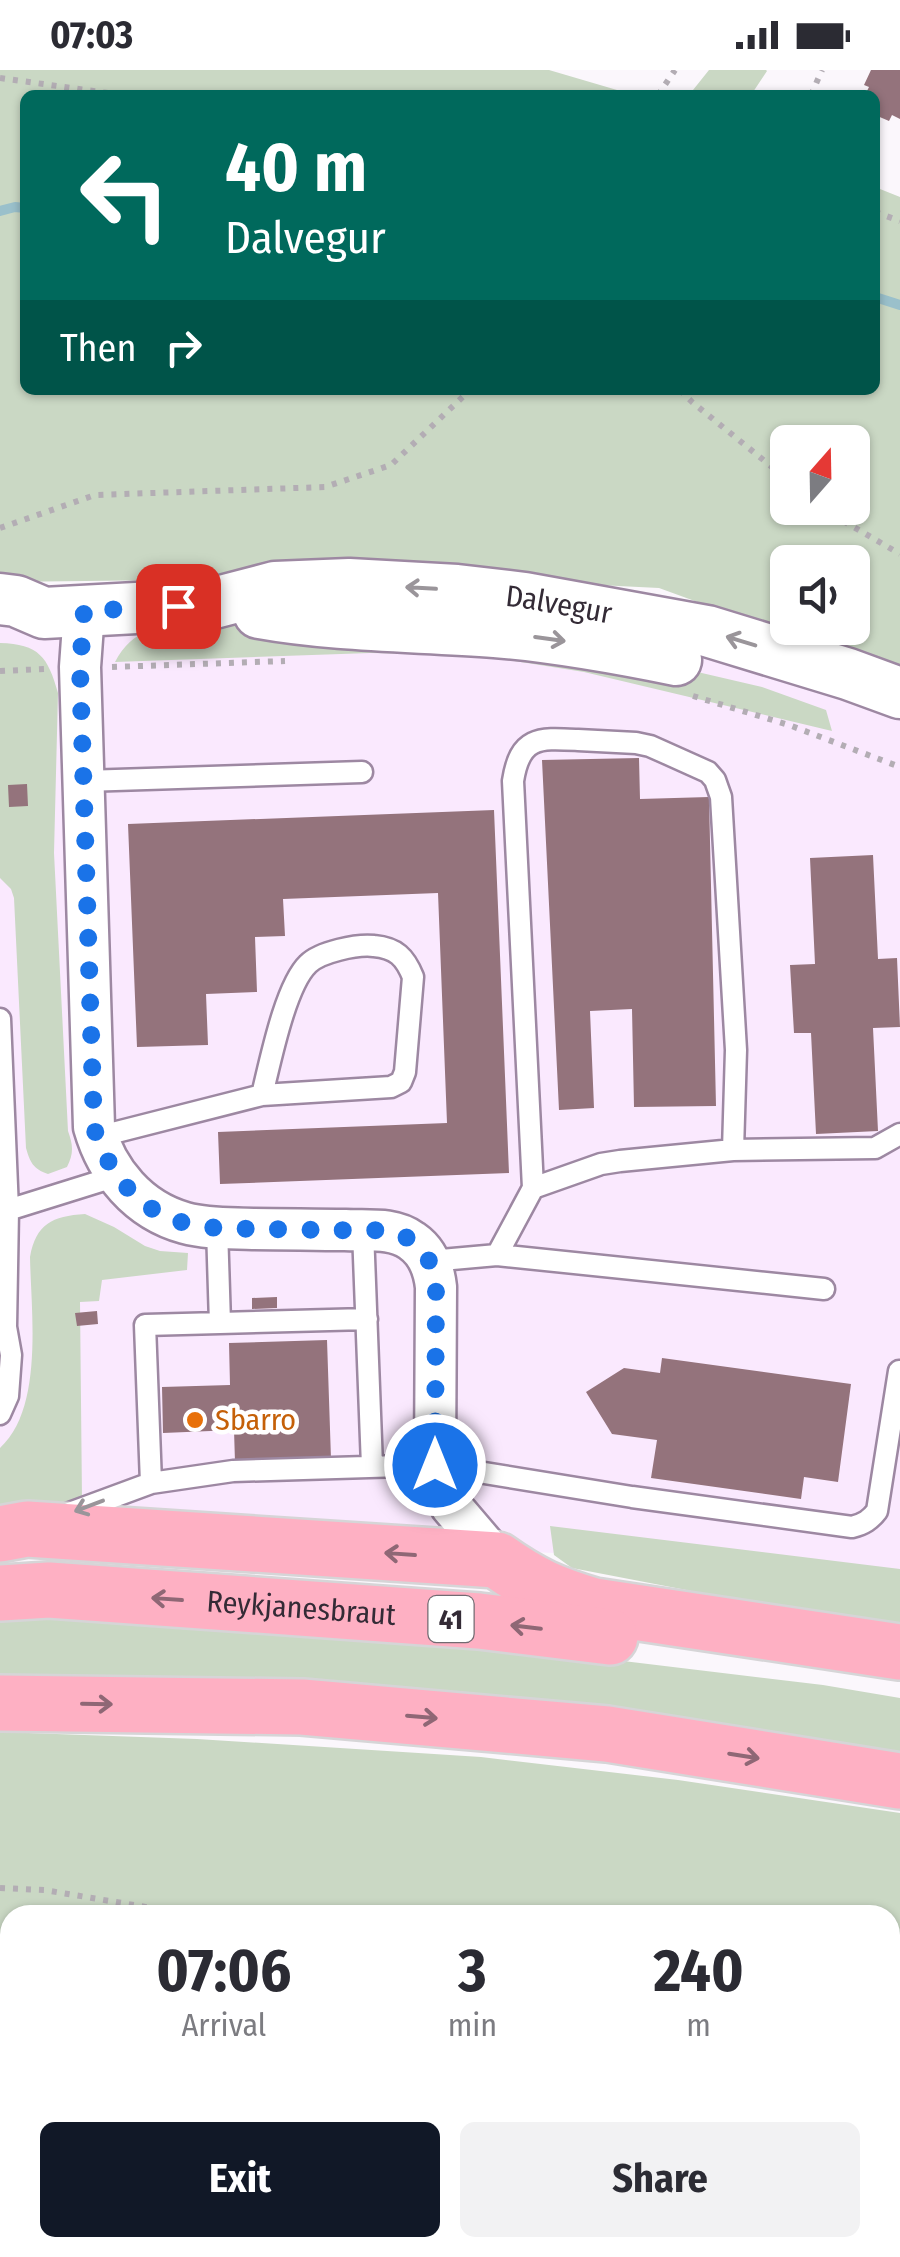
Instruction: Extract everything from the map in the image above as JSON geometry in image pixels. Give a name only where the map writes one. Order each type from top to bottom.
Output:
[{"type":"highway","points":[[14,1532],[497,1560],[528,1582],[594,1606],[900,1652]]},
{"type":"highway","name":"Reykjanesbraut","points":[[0,1593],[50,1590],[480,1621],[900,1679]]},
{"type":"highway","points":[[0,1703],[302,1706],[606,1734],[900,1781]]},
{"type":"street","name":"Dalvegur","points":[[210,604],[274,587],[350,584],[525,598],[707,631],[900,693]]},
{"type":"street","name":"Dalvegur","points":[[0,635],[29,626],[42,608],[210,604],[299,619],[500,632],[632,650],[695,664],[900,726]]},
{"type":"street","points":[[42,608],[80,668],[94,1128],[107,1160],[116,1176],[145,1204],[182,1222],[217,1228],[385,1231],[412,1241],[430,1261],[436,1287],[435,1465],[451,1506],[497,1560]]},
{"type":"lane","points":[[497,1255],[533,1188],[513,781],[516,762],[525,748],[542,738],[650,746],[708,772],[714,780],[720,797],[736,1050],[733,1150]]},
{"type":"lane","points":[[84,781],[362,772]]},
{"type":"lane","points":[[97,1137],[262,1095],[391,1087],[401,1082],[413,978],[407,963],[391,949],[369,945],[332,951],[308,962],[282,1014],[262,1095]]},
{"type":"lane","points":[[0,1019],[8,1210],[3,1330],[11,1355],[8,1396],[0,1414]]},
{"type":"lane","points":[[533,1188],[601,1164],[733,1150],[875,1148],[900,1134]]},
{"type":"lane","points":[[8,1210],[116,1176]]},
{"type":"lane","points":[[217,1228],[220,1324]]},
{"type":"lane","points":[[363,1231],[372,1466]]},
{"type":"lane","points":[[430,1261],[497,1255],[824,1289]]},
{"type":"lane","points":[[150,1483],[145,1325],[366,1319]]},
{"type":"lane","points":[[14,1532],[150,1483],[233,1471],[435,1465],[852,1527],[872,1518],[877,1511],[899,1371]]},
{"type":"path","points":[[0,78],[86,90]]},
{"type":"path","points":[[0,528],[95,495],[325,487],[392,465],[465,395]]},
{"type":"path","points":[[685,395],[770,465]]},
{"type":"path","points":[[850,525],[900,554]]},
{"type":"path","points":[[0,671],[292,661]]},
{"type":"path","points":[[686,694],[790,725],[900,767]]},
{"type":"path","points":[[0,1888],[44,1890],[134,1905]]},
{"type":"shaded area","points":[[0,612],[624,630],[900,708],[900,1570],[533,1552],[0,1514]]},
{"type":"green space","points":[[0,70],[549,70],[617,90],[20,90],[20,395],[880,395],[880,189],[900,197],[900,676],[815,645],[870,645],[870,545],[770,545],[770,629],[659,588],[438,577],[0,582]]},
{"type":"green space","points":[[709,70],[767,71],[754,90],[693,90]]},
{"type":"green space","points":[[191,620],[502,638],[633,657],[762,687],[826,710],[832,731],[584,672],[476,655],[370,653],[115,662],[138,636]]},
{"type":"green space","points":[[0,643],[24,646],[40,655],[58,693],[54,853],[72,1149],[67,1167],[48,1174],[33,1164],[26,1148],[14,898],[0,878]]},
{"type":"green space","points":[[85,1214],[145,1246],[188,1253],[187,1270],[102,1280],[99,1301],[80,1302],[82,1500],[0,1516],[0,1448],[14,1431],[29,1384],[33,1246],[47,1224]]},
{"type":"green space","points":[[550,1526],[900,1569],[900,1631],[572,1568],[554,1555]]},
{"type":"green space","points":[[0,1619],[145,1620],[557,1653],[823,1685],[900,1698],[900,1759],[0,1687]]},
{"type":"green space","points":[[0,1732],[197,1739],[481,1757],[678,1780],[900,1813],[900,1905],[0,1905]]},
{"type":"building","points":[[871,70],[900,70],[900,119],[892,115],[889,121],[880,117],[880,90],[868,90],[864,85]]},
{"type":"building","points":[[639,758],[640,799],[709,797],[716,1106],[634,1107],[632,1009],[590,1011],[594,1108],[559,1110],[542,760]]},
{"type":"building","points":[[27,784],[28,806],[9,807],[8,785]]},
{"type":"building","points":[[494,810],[509,1173],[220,1184],[218,1132],[447,1123],[438,893],[283,899],[285,936],[255,937],[257,992],[206,994],[208,1045],[137,1047],[128,824]]},
{"type":"building","points":[[873,855],[878,959],[897,958],[900,1027],[873,1028],[878,1131],[816,1134],[811,1033],[794,1033],[790,965],[815,964],[810,858]]},
{"type":"building","points":[[277,1297],[277,1308],[252,1309],[252,1298]]},
{"type":"building","points":[[97,1311],[98,1324],[77,1326],[75,1313]]},
{"type":"building","points":[[327,1340],[331,1459],[235,1462],[234,1430],[163,1433],[162,1387],[230,1385],[229,1343]]},
{"type":"building","points":[[662,1358],[851,1384],[838,1482],[804,1477],[801,1499],[651,1478],[657,1440],[612,1434],[586,1392],[624,1368],[660,1373]]},
{"type":"waterway","points":[[0,211],[20,208]]},
{"type":"waterway","points":[[880,299],[900,305]]},
{"type":"place","name":"Sbarro","points":[[195,1420]]},
{"type":"route","points":[[178,606],[84,611],[80,668],[94,1128],[116,1176],[129,1190],[145,1204],[182,1222],[217,1228],[385,1231],[399,1234],[422,1250],[430,1261],[436,1287],[435,1465]]}]
